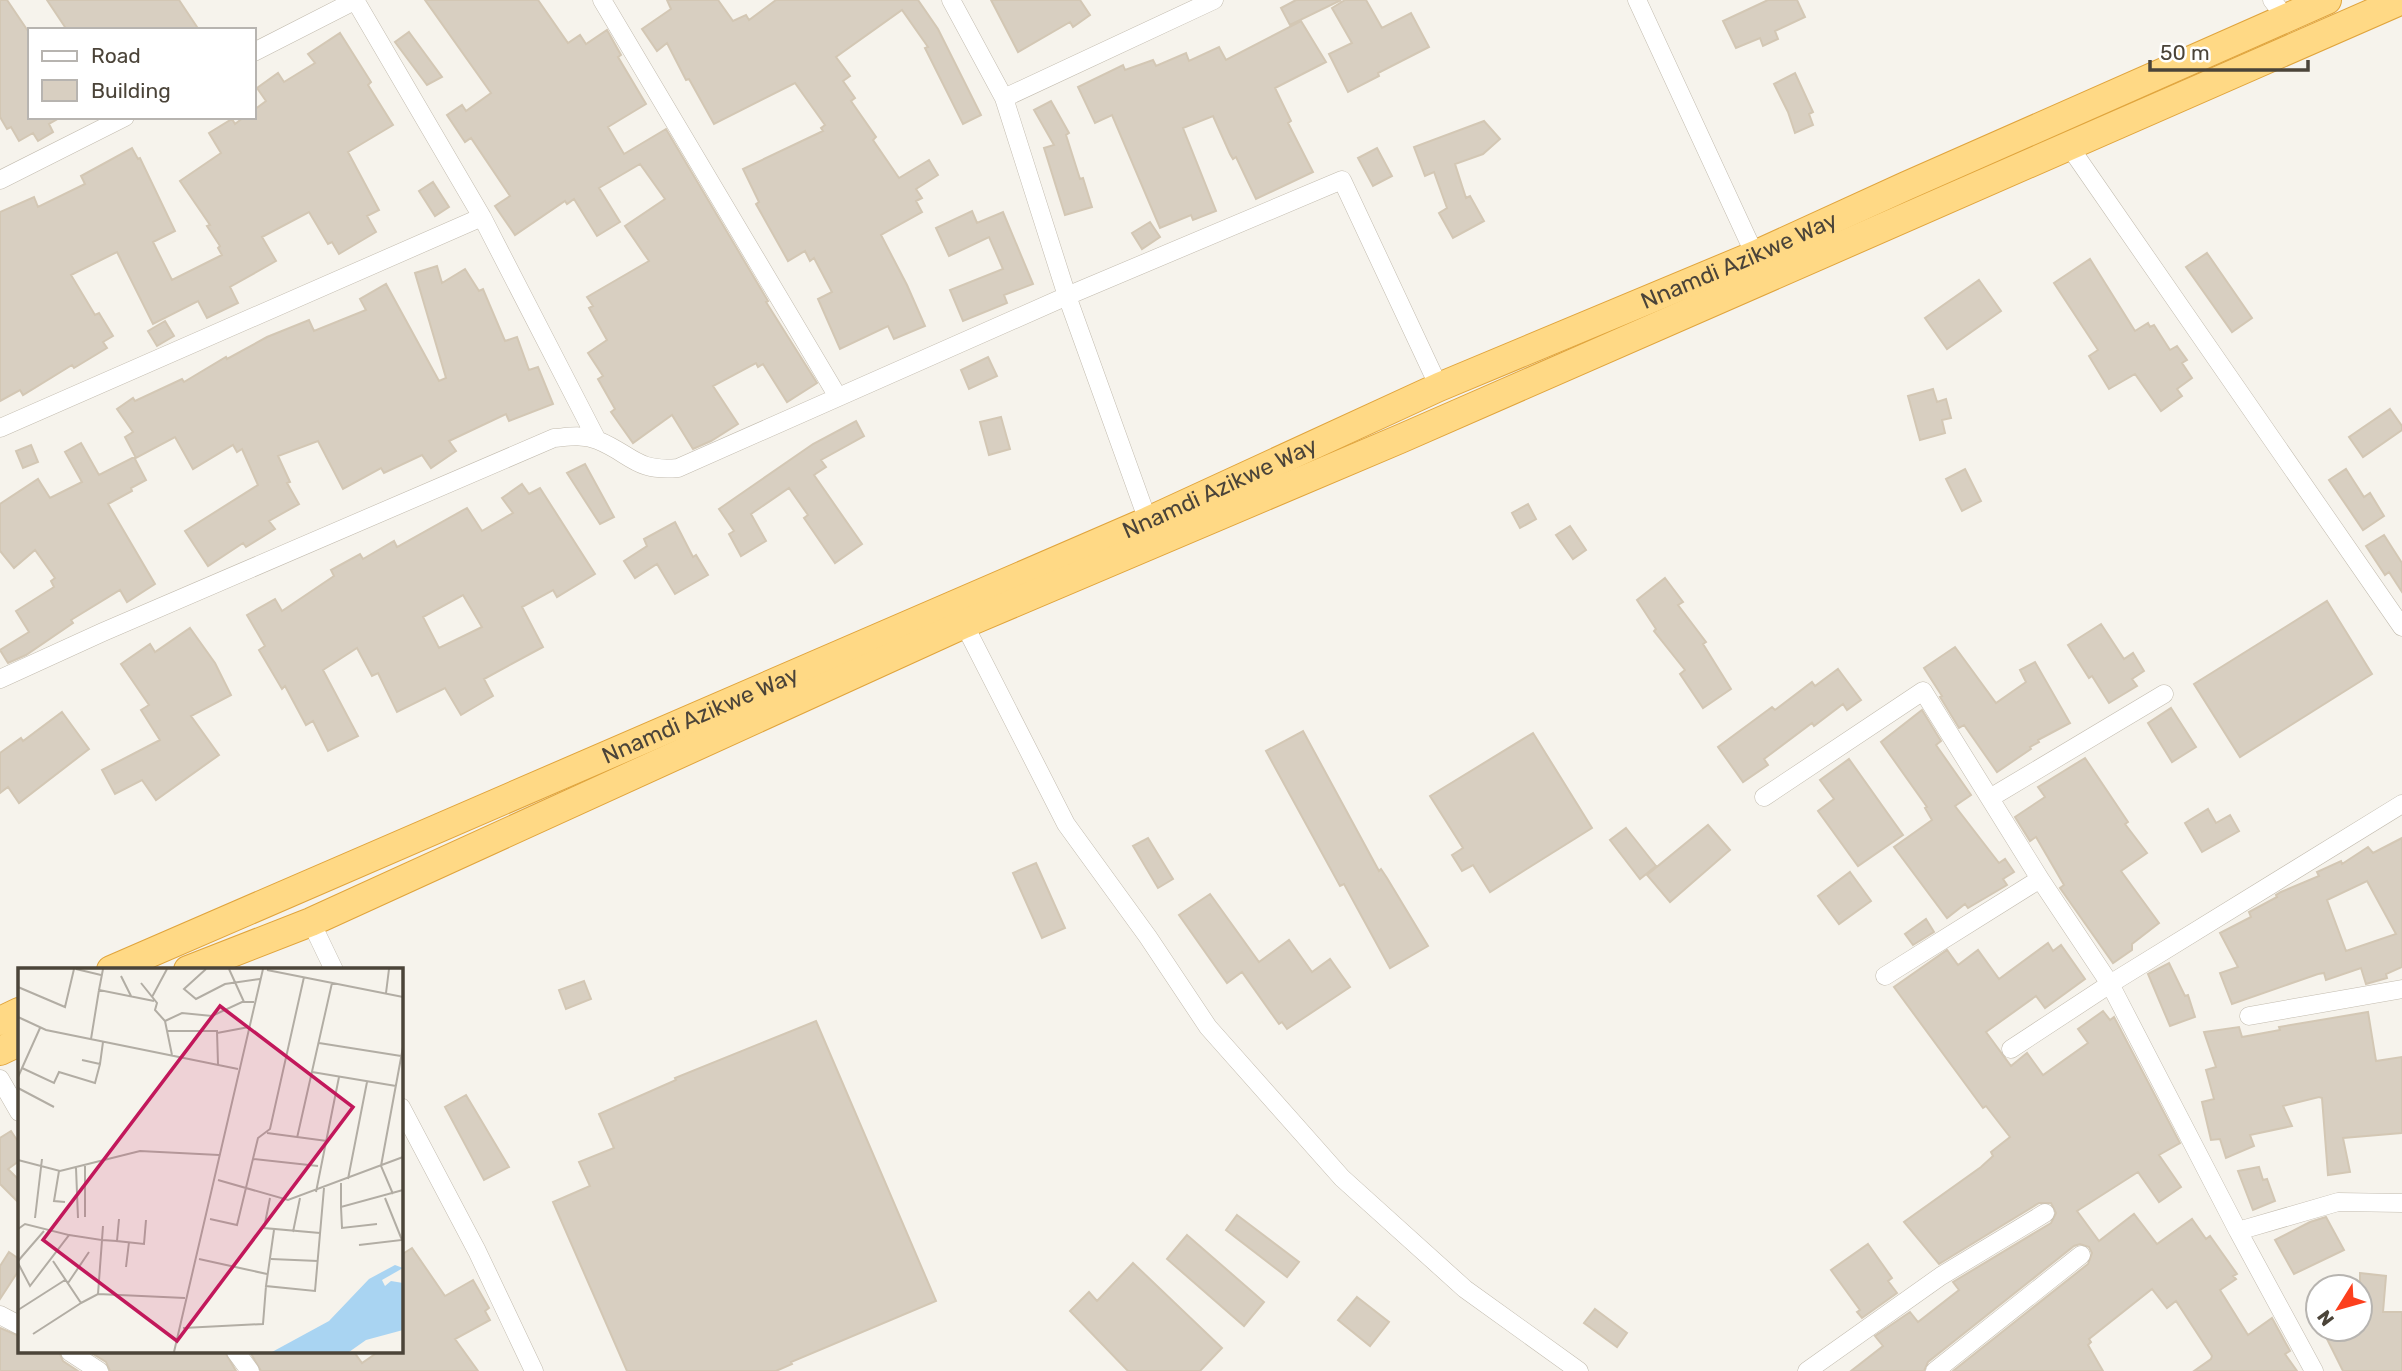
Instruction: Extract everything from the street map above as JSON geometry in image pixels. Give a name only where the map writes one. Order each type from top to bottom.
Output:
[{"type":"highway","name":"Nnamdi Azikwe Way","points":[[116,968],[1148,521],[1439,387],[1755,255],[2279,9],[2327,0]]},
{"type":"highway","name":"Nnamdi Azikwe Way","points":[[193,968],[312,922],[964,624],[1412,433],[2402,0]]},
{"type":"highway","points":[[0,1021],[18,1012]]},
{"type":"highway","points":[[0,1051],[18,1042]]},
{"type":"street","points":[[256,51],[356,0],[482,217],[597,440]]},
{"type":"street","points":[[601,0],[838,397]]},
{"type":"street","points":[[951,0],[1004,97],[1067,296],[1148,521]]},
{"type":"street","points":[[1004,97],[1214,0]]},
{"type":"street","points":[[1637,0],[1755,255]]},
{"type":"street","points":[[0,180],[121,119]]},
{"type":"street","points":[[2069,146],[2402,627]]},
{"type":"street","points":[[0,680],[103,632],[554,438],[580,436],[597,440],[642,467],[659,470],[678,468],[1067,296],[1342,180],[1439,387]]},
{"type":"street","points":[[0,428],[482,217]]},
{"type":"street","points":[[964,624],[1066,824],[1148,937],[1208,1027],[1342,1178],[1465,1289],[1579,1371]]},
{"type":"street","points":[[1764,797],[1923,691],[2040,879],[2110,984],[2314,1371]]},
{"type":"street","points":[[1990,798],[2164,694]]},
{"type":"street","points":[[2011,1049],[2110,984],[2402,804]]},
{"type":"street","points":[[1885,976],[2040,879]]},
{"type":"street","points":[[312,922],[333,968]]},
{"type":"street","points":[[2249,1016],[2402,989]]},
{"type":"street","points":[[0,1079],[18,1110]]},
{"type":"street","points":[[402,1109],[477,1251],[534,1371]]},
{"type":"street","points":[[2238,1231],[2338,1202],[2402,1203]]},
{"type":"street","points":[[1807,1371],[1941,1276],[2045,1213]]},
{"type":"street","points":[[1935,1371],[2081,1255]]},
{"type":"street","points":[[0,1315],[18,1324]]},
{"type":"street","points":[[73,1354],[99,1371]]},
{"type":"street","points":[[237,1354],[250,1371]]},
{"type":"building","points":[[0,0],[7,0],[28,31],[28,119],[58,119],[49,124],[53,132],[38,141],[33,133],[19,141],[11,127],[7,129],[0,117]]},
{"type":"building","points":[[47,0],[179,0],[198,28],[66,28]]},
{"type":"building","points":[[425,0],[538,0],[568,43],[580,35],[586,44],[607,30],[621,55],[618,57],[646,104],[608,127],[624,154],[666,129],[768,301],[766,302],[817,383],[787,402],[763,364],[758,367],[756,363],[713,386],[738,424],[693,449],[672,415],[633,443],[611,412],[615,409],[598,379],[603,376],[588,353],[607,340],[589,308],[593,306],[587,297],[649,261],[625,226],[665,199],[640,164],[599,188],[620,222],[597,236],[574,199],[567,204],[565,201],[515,235],[495,206],[510,196],[471,138],[465,142],[447,115],[462,105],[466,111],[491,93]]},
{"type":"building","points":[[667,0],[718,0],[733,21],[746,15],[749,20],[776,0],[918,0],[938,29],[981,115],[963,124],[925,48],[928,47],[902,10],[836,57],[850,76],[843,81],[855,98],[851,101],[876,137],[873,140],[899,178],[929,160],[938,175],[916,189],[922,198],[916,201],[922,212],[881,235],[925,326],[894,339],[888,326],[840,349],[818,299],[832,292],[814,258],[810,261],[805,251],[788,261],[756,204],[759,202],[743,169],[823,131],[821,128],[825,125],[795,83],[714,124],[689,79],[686,80],[667,43],[657,51],[642,29],[671,9]]},
{"type":"building","points":[[991,0],[1080,0],[1090,15],[1073,27],[1070,22],[1018,52]]},
{"type":"building","points":[[1296,0],[1341,0],[1290,25],[1281,8]]},
{"type":"building","points":[[1345,0],[1366,0],[1382,28],[1411,13],[1429,47],[1348,92],[1329,54],[1352,43],[1332,8]]},
{"type":"building","points":[[1768,0],[1797,0],[1805,17],[1775,31],[1778,39],[1763,46],[1760,38],[1736,48],[1723,21]]},
{"type":"building","points":[[1301,21],[1326,62],[1275,88],[1291,121],[1288,123],[1313,172],[1256,199],[1236,157],[1233,159],[1230,154],[1213,116],[1183,128],[1216,211],[1193,220],[1191,215],[1160,228],[1112,115],[1095,123],[1078,87],[1123,65],[1125,70],[1153,60],[1156,66],[1186,53],[1189,61],[1219,47],[1226,60]]},
{"type":"building","points":[[409,32],[442,77],[427,85],[395,42]]},
{"type":"building","points":[[340,33],[371,82],[368,85],[393,125],[348,152],[379,210],[367,216],[376,232],[339,254],[332,242],[328,244],[309,212],[262,237],[276,261],[230,287],[238,303],[207,318],[198,301],[153,324],[117,252],[71,275],[95,315],[99,313],[113,336],[103,342],[107,348],[74,368],[72,365],[23,395],[20,390],[0,401],[0,212],[34,197],[38,207],[85,184],[81,176],[132,148],[138,159],[140,158],[175,231],[153,242],[172,280],[222,255],[218,248],[220,246],[207,226],[210,225],[180,181],[221,153],[209,133],[232,119],[235,124],[241,119],[256,119],[256,108],[266,101],[257,88],[278,73],[284,82],[315,63],[308,54]]},
{"type":"building","points":[[1795,73],[1813,112],[1809,114],[1813,125],[1795,133],[1774,84]]},
{"type":"building","points":[[1051,101],[1069,133],[1066,135],[1092,207],[1065,215],[1044,148],[1054,145],[1034,110]]},
{"type":"building","points":[[1484,121],[1500,139],[1483,154],[1455,164],[1466,198],[1470,196],[1484,221],[1453,238],[1439,213],[1447,208],[1434,172],[1425,176],[1414,147]]},
{"type":"building","points":[[1377,148],[1392,176],[1373,186],[1358,158]]},
{"type":"building","points":[[433,182],[449,207],[435,216],[419,191]]},
{"type":"building","points":[[972,211],[977,223],[1003,212],[1033,284],[1004,295],[1007,303],[963,321],[950,290],[1003,269],[989,237],[949,256],[936,228]]},
{"type":"building","points":[[1150,222],[1160,237],[1142,249],[1132,233]]},
{"type":"building","points":[[2207,253],[2252,318],[2232,332],[2186,267]]},
{"type":"building","points":[[2090,259],[2135,331],[2148,323],[2150,327],[2154,325],[2170,350],[2177,346],[2187,360],[2182,363],[2192,378],[2177,389],[2182,396],[2161,411],[2135,374],[2109,389],[2089,356],[2098,350],[2054,283]]},
{"type":"building","points":[[437,266],[442,283],[465,269],[479,291],[483,289],[505,341],[517,337],[529,370],[538,367],[553,404],[509,421],[506,414],[449,441],[456,451],[431,468],[422,455],[384,473],[381,468],[343,489],[318,441],[278,456],[290,482],[287,483],[299,504],[269,521],[275,529],[246,547],[243,543],[208,566],[185,531],[258,485],[242,449],[237,452],[233,445],[193,469],[175,437],[136,458],[125,437],[133,432],[117,409],[133,398],[135,401],[182,379],[184,382],[226,357],[227,359],[267,337],[309,320],[314,331],[366,310],[360,299],[386,284],[439,381],[446,378],[415,273]]},
{"type":"building","points":[[1979,280],[2001,311],[1947,349],[1925,318]]},
{"type":"building","points":[[165,321],[174,336],[157,346],[148,331]]},
{"type":"building","points":[[988,357],[997,376],[969,389],[961,370]]},
{"type":"building","points":[[1933,389],[1937,402],[1946,399],[1951,418],[1942,420],[1945,433],[1920,440],[1908,396]]},
{"type":"building","points":[[2390,409],[2402,430],[2363,457],[2349,437]]},
{"type":"building","points":[[1001,417],[1010,449],[989,455],[980,422]]},
{"type":"building","points":[[856,421],[864,436],[821,460],[826,467],[814,475],[862,544],[835,563],[804,518],[808,515],[789,488],[751,514],[766,541],[741,556],[729,534],[734,531],[719,509],[813,444]]},
{"type":"building","points":[[81,443],[99,475],[134,457],[146,480],[108,504],[155,584],[127,602],[120,590],[71,620],[73,623],[26,655],[8,663],[0,650],[29,632],[16,611],[54,587],[51,581],[55,578],[35,550],[14,568],[0,551],[0,504],[38,479],[50,498],[82,482],[65,452]]},
{"type":"building","points":[[31,445],[38,462],[23,468],[16,451]]},
{"type":"building","points":[[585,464],[614,517],[600,524],[567,473]]},
{"type":"building","points":[[1965,469],[1981,501],[1962,511],[1946,479]]},
{"type":"building","points":[[2346,469],[2364,497],[2370,493],[2384,516],[2363,530],[2329,480]]},
{"type":"building","points":[[522,484],[529,494],[540,488],[595,574],[557,597],[553,590],[522,607],[543,647],[484,679],[493,696],[461,715],[445,688],[397,712],[378,673],[372,676],[357,648],[323,670],[358,736],[328,751],[313,721],[306,725],[285,686],[282,689],[259,650],[265,646],[247,615],[275,599],[282,611],[334,576],[331,570],[360,554],[363,559],[394,541],[397,547],[467,508],[482,531],[513,513],[502,498]],"holes":[[[463,595],[482,627],[439,648],[423,617]]]},
{"type":"building","points":[[1528,504],[1536,519],[1520,528],[1512,513]]},
{"type":"building","points":[[675,522],[693,557],[696,555],[708,575],[675,594],[657,564],[635,578],[624,561],[647,546],[644,539]]},
{"type":"building","points":[[1570,526],[1586,550],[1573,559],[1556,535]]},
{"type":"building","points":[[2384,535],[2402,563],[2402,592],[2389,572],[2385,575],[2366,546]]},
{"type":"building","points":[[1665,578],[1683,602],[1678,605],[1706,642],[1703,644],[1731,689],[1703,708],[1680,674],[1685,670],[1654,631],[1656,629],[1637,600]]},
{"type":"building","points":[[2327,601],[2372,674],[2240,757],[2194,684]]},
{"type":"building","points":[[2101,624],[2124,659],[2133,653],[2144,671],[2132,679],[2137,686],[2109,703],[2068,645]]},
{"type":"building","points":[[190,628],[215,663],[231,695],[191,716],[219,755],[156,800],[142,780],[115,794],[102,770],[160,740],[141,710],[149,705],[121,664],[150,644],[155,652]]},
{"type":"building","points":[[1955,647],[1996,703],[2026,682],[2020,670],[2035,662],[2070,723],[2038,740],[2031,749],[1997,772],[1964,725],[1959,728],[1924,668]]},
{"type":"building","points":[[1838,669],[1861,700],[1847,710],[1843,704],[1814,726],[1812,723],[1764,759],[1768,765],[1743,782],[1718,747],[1772,707],[1775,710],[1812,682],[1815,686]]},
{"type":"building","points":[[2171,708],[2196,747],[2172,762],[2148,723]]},
{"type":"building","points":[[1922,710],[1941,741],[1936,745],[1971,795],[1955,806],[1999,863],[2005,859],[2014,872],[2003,879],[2007,885],[1968,908],[1965,904],[1947,918],[1894,847],[1932,820],[1925,808],[1927,807],[1881,742]]},
{"type":"building","points":[[62,712],[89,749],[19,803],[8,787],[0,793],[0,753],[21,738],[23,741]]},
{"type":"building","points":[[1303,731],[1379,871],[1381,869],[1387,878],[1428,946],[1390,968],[1344,884],[1340,886],[1266,751]]},
{"type":"building","points":[[1533,733],[1592,828],[1490,892],[1473,865],[1462,871],[1452,855],[1463,848],[1430,796]]},
{"type":"building","points":[[2085,758],[2128,822],[2125,824],[2147,853],[2121,871],[2159,923],[2132,944],[2132,950],[2113,963],[2060,888],[2064,885],[2036,837],[2030,841],[2015,817],[2045,797],[2038,787]]},
{"type":"building","points":[[1849,759],[1903,835],[1858,866],[1818,811],[1834,799],[1820,780]]},
{"type":"building","points":[[2208,809],[2216,823],[2230,815],[2239,831],[2202,852],[2185,823]]},
{"type":"building","points":[[1708,825],[1730,850],[1670,902],[1647,875]]},
{"type":"building","points":[[1626,828],[1656,866],[1640,879],[1610,840]]},
{"type":"building","points":[[1148,838],[1173,879],[1158,888],[1133,846]]},
{"type":"building","points":[[2402,838],[2402,967],[2386,974],[2387,978],[2366,984],[2361,968],[2326,980],[2324,973],[2318,974],[2232,1004],[2220,973],[2238,967],[2220,933],[2251,917],[2249,912],[2277,897],[2281,892],[2319,876],[2317,872],[2341,861],[2342,864],[2368,847],[2373,853]],"holes":[[[2367,881],[2396,934],[2346,951],[2327,900]]]},
{"type":"building","points":[[1036,863],[1065,928],[1042,938],[1013,873]]},
{"type":"building","points":[[1850,872],[1871,901],[1839,924],[1818,896]]},
{"type":"building","points":[[1210,894],[1259,962],[1289,940],[1312,972],[1330,959],[1350,987],[1287,1029],[1282,1022],[1279,1024],[1242,972],[1227,983],[1179,915]]},
{"type":"building","points":[[1926,919],[1934,932],[1913,945],[1905,934]]},
{"type":"building","points":[[2048,943],[2053,951],[2061,945],[2085,979],[2045,1008],[2036,996],[1986,1032],[2011,1066],[2027,1053],[2043,1075],[2088,1043],[2078,1029],[2103,1011],[2110,1020],[2114,1017],[2180,1143],[2159,1155],[2181,1187],[2159,1202],[2138,1172],[2077,1211],[2099,1241],[2134,1214],[2157,1244],[2192,1219],[2206,1239],[2210,1236],[2237,1274],[2233,1276],[2236,1279],[2220,1290],[2248,1335],[2272,1318],[2290,1351],[2285,1354],[2297,1371],[2194,1371],[2212,1356],[2176,1301],[2167,1308],[2152,1289],[2089,1339],[2091,1342],[2088,1345],[2103,1371],[1953,1371],[2088,1264],[2092,1253],[2089,1247],[2080,1244],[1928,1362],[1924,1371],[1851,1371],[1883,1346],[1875,1336],[1910,1312],[1918,1322],[1959,1290],[1953,1282],[2051,1223],[2056,1213],[2051,1203],[2039,1203],[1939,1264],[1904,1222],[1981,1167],[1993,1156],[1991,1152],[2010,1137],[1986,1106],[1983,1108],[1894,987],[1947,950],[1958,965],[1978,950],[1999,979]]},
{"type":"building","points":[[2169,963],[2185,996],[2188,995],[2195,1017],[2170,1026],[2148,974]]},
{"type":"building","points":[[584,981],[591,999],[566,1009],[559,990]]},
{"type":"building","points":[[2368,1012],[2376,1061],[2402,1057],[2402,1133],[2343,1138],[2350,1172],[2328,1175],[2322,1098],[2319,1097],[2283,1106],[2292,1126],[2250,1135],[2254,1146],[2226,1158],[2220,1139],[2211,1140],[2202,1102],[2214,1099],[2206,1070],[2216,1067],[2204,1032],[2239,1027],[2242,1037],[2280,1030],[2279,1027]]},
{"type":"building","points":[[816,1021],[936,1301],[791,1362],[792,1364],[776,1371],[627,1371],[553,1202],[590,1186],[579,1162],[614,1148],[599,1114],[676,1080],[675,1078]]},
{"type":"building","points":[[466,1095],[509,1167],[484,1180],[445,1107]]},
{"type":"building","points":[[11,1131],[18,1142],[18,1162],[8,1169],[18,1179],[18,1202],[0,1184],[0,1138]]},
{"type":"building","points":[[2259,1167],[2263,1180],[2267,1179],[2275,1201],[2253,1210],[2238,1171]]},
{"type":"building","points":[[1237,1215],[1299,1262],[1287,1277],[1226,1230]]},
{"type":"building","points":[[2326,1217],[2344,1250],[2294,1274],[2275,1240]]},
{"type":"building","points":[[1187,1235],[1264,1302],[1244,1326],[1167,1259]]},
{"type":"building","points":[[1868,1244],[1892,1278],[1888,1281],[1897,1293],[1862,1318],[1857,1312],[1860,1310],[1831,1270]]},
{"type":"building","points":[[412,1248],[445,1296],[473,1280],[489,1308],[485,1311],[490,1320],[455,1339],[478,1371],[261,1371],[251,1354],[355,1354],[362,1363],[375,1354],[402,1354],[402,1254]]},
{"type":"building","points":[[9,1252],[18,1258],[18,1272],[0,1299],[0,1266]]},
{"type":"building","points":[[1133,1263],[1222,1348],[1200,1371],[1128,1371],[1070,1311],[1089,1292],[1097,1301]]},
{"type":"building","points":[[2374,1275],[2386,1276],[2383,1312],[2402,1312],[2402,1371],[2343,1371],[2329,1343],[2374,1343]]},
{"type":"building","points":[[1357,1297],[1389,1322],[1370,1346],[1338,1320]]},
{"type":"building","points":[[1595,1309],[1627,1333],[1617,1347],[1584,1323]]},
{"type":"building","points":[[0,1328],[18,1336],[18,1354],[60,1354],[63,1361],[78,1371],[0,1371]]},
{"type":"building","points":[[93,1354],[226,1354],[236,1371],[110,1371],[106,1362]]}]
